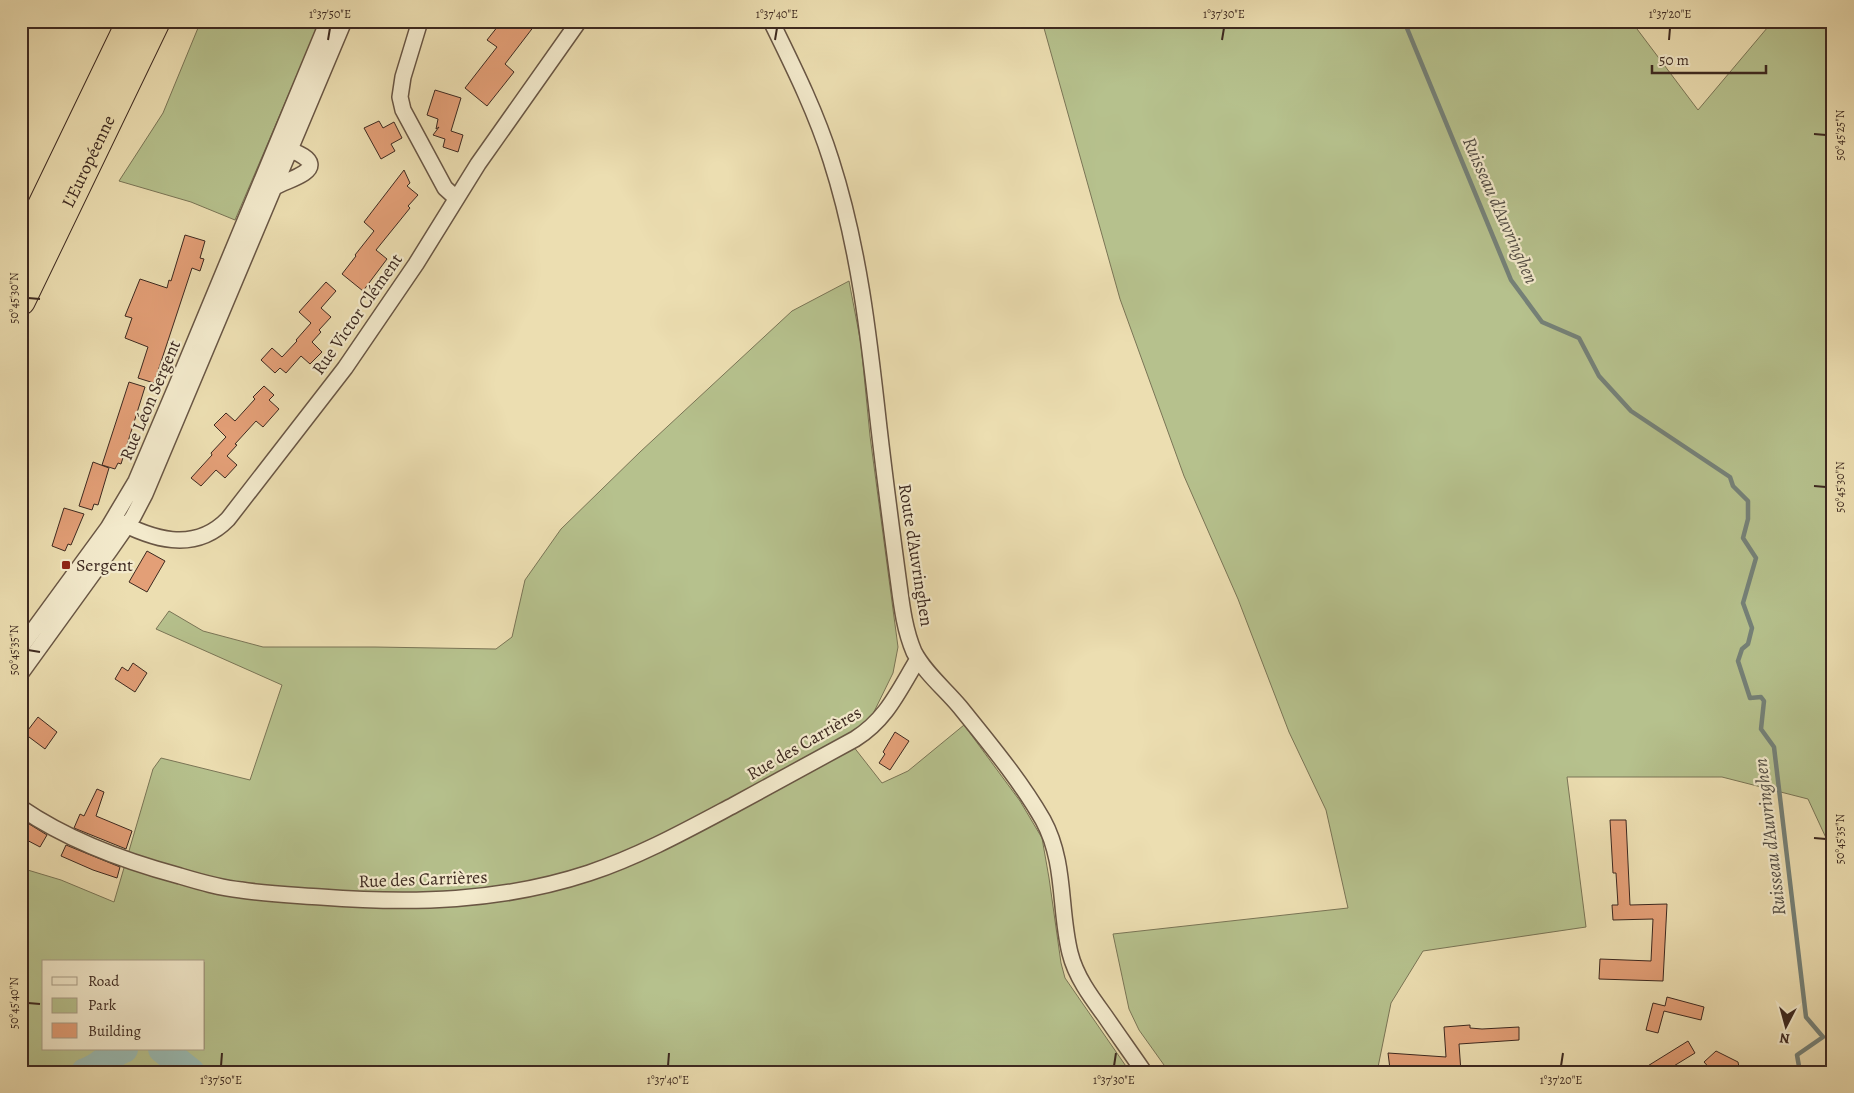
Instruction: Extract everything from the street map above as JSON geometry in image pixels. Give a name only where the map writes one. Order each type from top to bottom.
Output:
[{"type":"highway","name":"L'Européenne","points":[[21,249],[131,21]]},
{"type":"highway","name":"L'Européenne","points":[[21,301],[156,21]]},
{"type":"street","name":"Rue Léon Sergent","points":[[21,648],[151,483],[275,187],[283,148],[328,21]]},
{"type":"street","name":"Rue Léon Sergent","points":[[21,673],[90,578],[120,523],[125,500],[146,457],[283,148],[344,21]]},
{"type":"street","points":[[420,21],[401,84],[401,104],[445,188],[456,198]]},
{"type":"street","name":"Rue Victor Clément","points":[[120,523],[149,536],[176,540],[204,536],[223,524],[345,368],[416,264],[456,198],[579,21]]},
{"type":"street","name":"Route d'Auvringhen","points":[[771,21],[823,135],[839,186],[853,242],[868,326],[899,585],[905,624],[911,644],[918,659],[960,707],[1006,767],[1046,827],[1054,845],[1058,864],[1072,962],[1090,995],[1144,1072]]},
{"type":"street","points":[[275,187],[305,172],[308,168],[307,158],[283,148]]},
{"type":"street","name":"Rue des Carrières","points":[[21,808],[46,823],[106,853],[159,871],[228,888],[264,893],[374,901],[446,900],[495,896],[557,882],[639,854],[680,834],[855,739],[873,727],[883,717],[918,659]]},
{"type":"green space","points":[[202,21],[320,21],[235,220],[191,202],[119,181],[163,113]]},
{"type":"green space","points":[[1042,21],[1631,21],[1698,110],[1773,21],[1833,21],[1833,853],[1808,799],[1722,777],[1567,777],[1586,927],[1423,951],[1391,1003],[1377,1072],[1169,1072],[1139,1030],[1129,1009],[1113,934],[1348,908],[1326,810],[1289,732],[1238,599],[1184,476],[1120,299]]},
{"type":"green space","points":[[849,281],[861,344],[870,436],[898,647],[893,673],[869,722],[853,746],[882,783],[908,771],[964,725],[1020,801],[1042,838],[1061,963],[1065,978],[1130,1072],[21,1072],[21,868],[61,880],[114,902],[153,769],[161,758],[250,780],[282,685],[156,629],[169,611],[203,631],[263,647],[496,649],[512,637],[525,580],[561,529],[640,452],[792,311]]},
{"type":"building","points":[[502,21],[538,21],[505,64],[514,72],[487,106],[465,88],[497,47],[487,40]]},
{"type":"building","points":[[435,90],[461,98],[451,131],[463,135],[458,152],[443,147],[445,139],[433,135],[439,127],[436,129],[438,119],[427,115]]},
{"type":"building","points":[[379,121],[383,128],[394,122],[402,138],[391,144],[395,151],[381,159],[364,128]]},
{"type":"building","points":[[404,170],[410,183],[407,186],[418,195],[408,206],[410,208],[376,250],[387,259],[363,291],[342,274],[374,231],[364,222]]},
{"type":"building","points":[[185,235],[205,241],[200,258],[204,259],[200,271],[192,268],[154,383],[138,378],[148,347],[125,338],[132,318],[125,316],[140,279],[167,288],[169,280],[171,281]]},
{"type":"building","points":[[326,282],[336,291],[321,308],[331,317],[319,330],[321,332],[312,342],[322,352],[310,364],[301,356],[286,373],[280,368],[275,373],[261,360],[272,348],[282,357],[297,341],[311,323],[299,312]]},
{"type":"building","points":[[129,382],[145,387],[121,464],[118,463],[115,469],[102,465]]},
{"type":"building","points":[[264,386],[274,395],[269,400],[279,409],[263,427],[256,421],[235,444],[237,445],[227,456],[237,465],[225,478],[216,470],[201,486],[191,478],[226,437],[214,425],[226,413],[235,421]]},
{"type":"building","points":[[93,462],[109,468],[98,505],[94,504],[92,510],[79,506]]},
{"type":"building","points":[[64,508],[84,514],[71,545],[68,544],[65,551],[52,546]]},
{"type":"building","points":[[147,551],[165,561],[147,592],[129,582]]},
{"type":"building","points":[[133,663],[147,673],[135,692],[115,679],[122,667],[128,671]]},
{"type":"building","points":[[38,717],[57,732],[45,749],[25,734]]},
{"type":"building","points":[[895,732],[909,741],[890,770],[879,763]]},
{"type":"building","points":[[97,789],[104,792],[96,816],[132,831],[126,849],[74,828],[80,814],[84,816]]},
{"type":"building","points":[[21,819],[47,835],[40,847],[21,837]]},
{"type":"building","points":[[1610,820],[1626,820],[1630,905],[1667,904],[1663,981],[1599,979],[1600,959],[1651,961],[1653,919],[1613,920],[1612,905],[1618,905],[1616,873],[1613,873]]},
{"type":"building","points":[[66,845],[120,867],[117,878],[61,856]]},
{"type":"building","points":[[1667,997],[1704,1007],[1701,1020],[1664,1011],[1658,1033],[1646,1030],[1653,1003],[1665,1006]]},
{"type":"building","points":[[1470,1025],[1470,1028],[1482,1029],[1519,1027],[1519,1040],[1459,1044],[1461,1072],[1390,1069],[1388,1053],[1446,1057],[1444,1027]]},
{"type":"building","points":[[1688,1041],[1695,1053],[1664,1072],[1638,1072]]},
{"type":"building","points":[[1716,1051],[1738,1062],[1740,1072],[1713,1072],[1704,1062]]},
{"type":"waterway","name":"Ruisseau d'Auvringhen","points":[[1404,21],[1511,280],[1542,322],[1579,338],[1599,376],[1631,411],[1730,477],[1733,486],[1748,501],[1748,519],[1743,538],[1756,558],[1743,603],[1752,628],[1748,644],[1742,649],[1738,661],[1750,698],[1761,697],[1764,701],[1761,729],[1774,747],[1806,1017],[1823,1037],[1797,1055],[1800,1072]]},
{"type":"waterway","points":[[85,1072],[122,1050]]},
{"type":"waterway","points":[[163,1050],[191,1072]]},
{"type":"place","name":"Sergent","points":[[66,565]]}]
